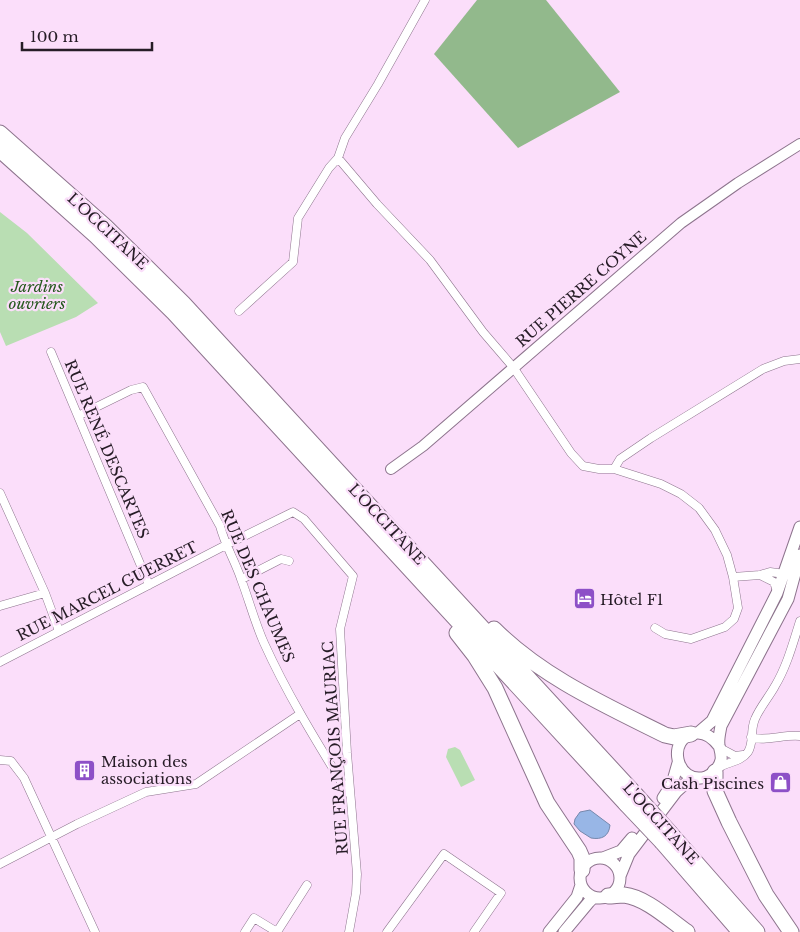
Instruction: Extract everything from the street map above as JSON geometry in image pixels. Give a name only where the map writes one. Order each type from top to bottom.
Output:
[{"type":"highway","name":"L'OCCITANE","points":[[0,133],[105,226],[183,303],[430,580],[666,838],[757,932]]},
{"type":"highway","name":"L'OCCITANE","points":[[0,150],[96,236],[174,313],[430,580]]},
{"type":"highway","points":[[430,580],[470,604],[502,636],[556,678],[665,735],[695,734]]},
{"type":"highway","points":[[430,580],[444,616],[475,656],[495,688],[547,803],[579,851],[582,858],[581,877]]},
{"type":"highway","points":[[711,772],[715,791],[729,822],[766,895],[791,932]]},
{"type":"highway","name":"L'OCCITANE","points":[[666,838],[740,932]]},
{"type":"highway","points":[[603,897],[623,895],[633,897],[686,932]]},
{"type":"main road","points":[[711,772],[687,775],[678,763],[676,756],[680,743],[712,721],[778,593],[800,527]]},
{"type":"main road","points":[[564,932],[593,898],[603,897],[617,888],[629,854],[676,792],[687,782],[711,772],[721,755],[721,726],[788,599],[800,555]]},
{"type":"main road","points":[[768,637],[788,584],[785,574]]},
{"type":"main road","points":[[695,734],[710,736],[720,747]]},
{"type":"main road","points":[[549,932],[577,897],[581,877],[590,860],[603,858],[621,851],[627,845],[672,784],[678,763]]},
{"type":"main road","points":[[603,858],[614,864],[620,876]]},
{"type":"main road","points":[[581,877],[588,894],[603,897]]},
{"type":"street","points":[[239,311],[293,262],[298,218],[329,168],[338,158],[345,138],[425,0]]},
{"type":"street","name":"RUE PIERRE COYNE","points":[[391,469],[423,446],[681,223],[738,183],[800,144]]},
{"type":"street","points":[[338,158],[377,204],[430,260],[483,332],[513,367],[571,454],[583,466],[614,469],[661,484],[681,494],[699,508],[715,530],[727,556],[733,577],[738,608],[734,619],[725,627],[691,639],[665,634],[655,628]]},
{"type":"street","name":"RUE RENÉ DESCARTES","points":[[51,352],[149,585]]},
{"type":"street","points":[[614,469],[620,459],[651,438],[763,369],[784,361],[800,359]]},
{"type":"street","name":"RUE DES CHAUMES","points":[[78,416],[142,386],[220,526],[264,642],[300,714],[350,795]]},
{"type":"street","points":[[0,493],[3,507],[45,593],[60,632]]},
{"type":"street","name":"RUE FRANÇOIS MAURIAC","points":[[226,545],[293,512],[304,519],[353,576],[340,629],[350,795],[357,874],[356,893],[349,932]]},
{"type":"street","name":"RUE MARCEL GUERRET","points":[[0,662],[226,545]]},
{"type":"street","points":[[242,580],[281,559],[289,561]]},
{"type":"street","points":[[733,577],[760,575],[770,572],[785,574]]},
{"type":"street","points":[[760,575],[774,582],[778,593]]},
{"type":"street","points":[[0,606],[45,593]]},
{"type":"street","points":[[711,772],[746,755],[751,745],[751,728],[755,718],[777,682],[800,621]]},
{"type":"street","points":[[0,864],[146,792],[196,784],[300,714]]},
{"type":"street","points":[[751,737],[756,739],[800,736]]},
{"type":"street","points":[[720,747],[735,756],[746,755]]},
{"type":"street","points":[[0,760],[11,762],[24,778],[95,932]]},
{"type":"street","points":[[387,932],[444,854],[500,893],[474,932]]},
{"type":"street","points":[[245,932],[254,918],[277,932],[307,885]]},
{"type":"green space","points":[[477,0],[546,0],[620,92],[518,148],[434,54]]},
{"type":"green space","name":"Jardins ouvriers","points":[[0,212],[27,233],[98,303],[76,317],[6,346],[0,332]]},
{"type":"green space","points":[[455,747],[460,750],[475,780],[461,787],[446,757],[448,749]]},
{"type":"water","points":[[590,810],[610,825],[608,832],[602,838],[591,838],[580,831],[574,824],[580,812]]},
{"type":"place","name":"Hôtel F1","points":[[584,599]]},
{"type":"place","name":"Maison des associations","points":[[85,770]]},
{"type":"place","name":"Cash Piscines","points":[[780,783]]}]
